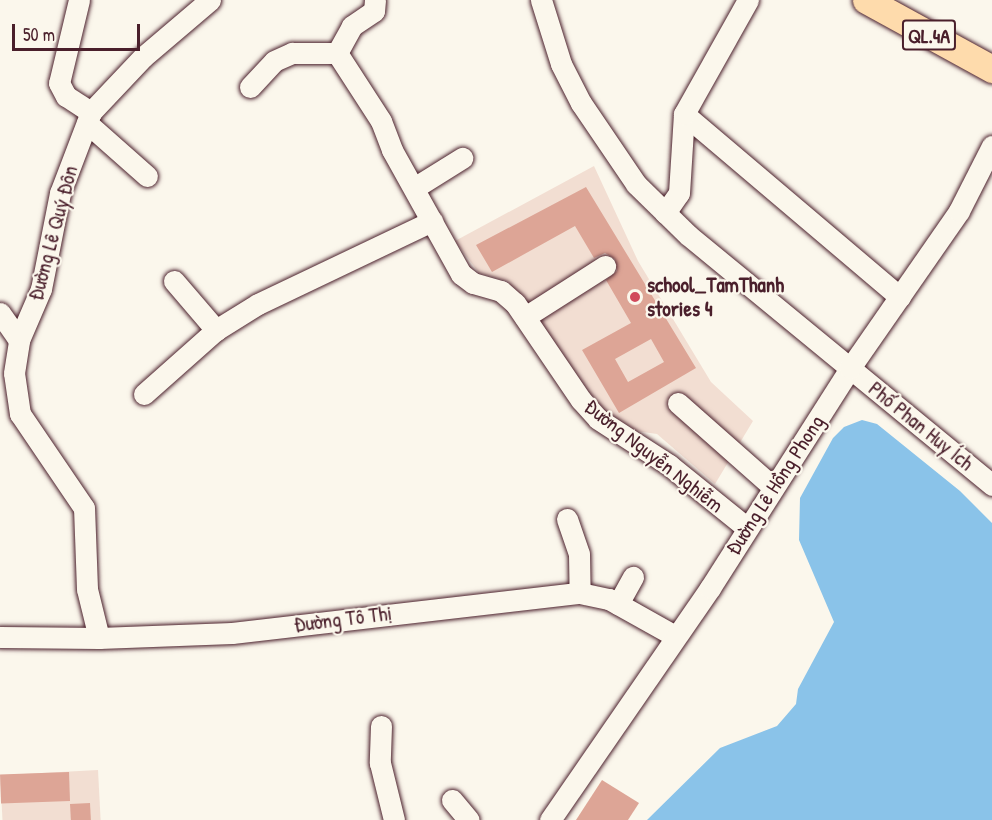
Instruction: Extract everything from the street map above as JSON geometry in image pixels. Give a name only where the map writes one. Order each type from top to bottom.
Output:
[{"type":"main road","name":"QL.4A","points":[[866,0],[992,69]]},
{"type":"street","points":[[79,0],[59,83],[66,96],[147,176]]},
{"type":"street","name":"Đường Lê Quý Đôn","points":[[99,638],[87,589],[84,508],[20,414],[14,373],[19,340],[41,289],[60,193],[89,118],[143,57],[210,0]]},
{"type":"street","points":[[250,87],[274,61],[292,53],[337,53],[352,26],[374,11],[375,0]]},
{"type":"street","name":"Phố Phan Huy Ích","points":[[541,0],[561,64],[581,103],[636,184],[665,213],[992,485]]},
{"type":"street","points":[[665,213],[679,193],[684,114],[748,0]]},
{"type":"street","name":"Đường Nguyễn Nghiễm","points":[[337,53],[381,121],[414,188],[461,274],[473,283],[501,291],[525,317],[580,400],[598,419],[669,465],[747,528]]},
{"type":"street","points":[[684,114],[900,297]]},
{"type":"street","name":"Đường Lê Hồng Phong","points":[[550,820],[747,528],[850,368],[959,211],[992,146]]},
{"type":"street","points":[[414,188],[462,158]]},
{"type":"street","points":[[144,394],[216,330],[258,304],[432,221]]},
{"type":"street","points":[[525,317],[605,266]]},
{"type":"street","points":[[174,280],[216,330]]},
{"type":"street","points":[[0,313],[19,340]]},
{"type":"street","points":[[678,403],[773,487]]},
{"type":"street","points":[[567,519],[579,554],[580,593]]},
{"type":"street","points":[[618,604],[633,577]]},
{"type":"street","name":"Đường Tô Thị","points":[[0,637],[99,638],[232,633],[580,593],[618,604],[675,636]]},
{"type":"street","points":[[381,726],[380,762],[394,820]]},
{"type":"street","points":[[452,800],[469,820]]},
{"type":"shaded area","points":[[594,166],[638,261],[711,382],[753,421],[715,484],[657,434],[629,430],[609,420],[507,281],[479,273],[455,241]]},
{"type":"shaded area","points":[[98,770],[101,820],[2,820],[0,775]]},
{"type":"water","points":[[862,420],[877,424],[960,491],[992,523],[992,820],[647,820],[720,748],[777,726],[796,704],[798,689],[834,622],[799,540],[800,498],[833,438],[844,427]]},
{"type":"building","name":"school_TamThanh stories 4","points":[[586,187],[696,368],[619,413],[582,350],[631,323],[606,280],[617,271],[615,259],[605,253],[594,258],[575,226],[492,272],[476,245]],"holes":[[[651,339],[664,362],[628,382],[615,359]]]},
{"type":"building","points":[[69,772],[70,801],[1,803],[0,774]]},
{"type":"building","points":[[602,780],[639,803],[628,820],[576,820]]},
{"type":"building","points":[[90,803],[91,820],[71,820],[70,804]]},
{"type":"place","name":"school_TamThanh stories 4","points":[[635,297]]}]
